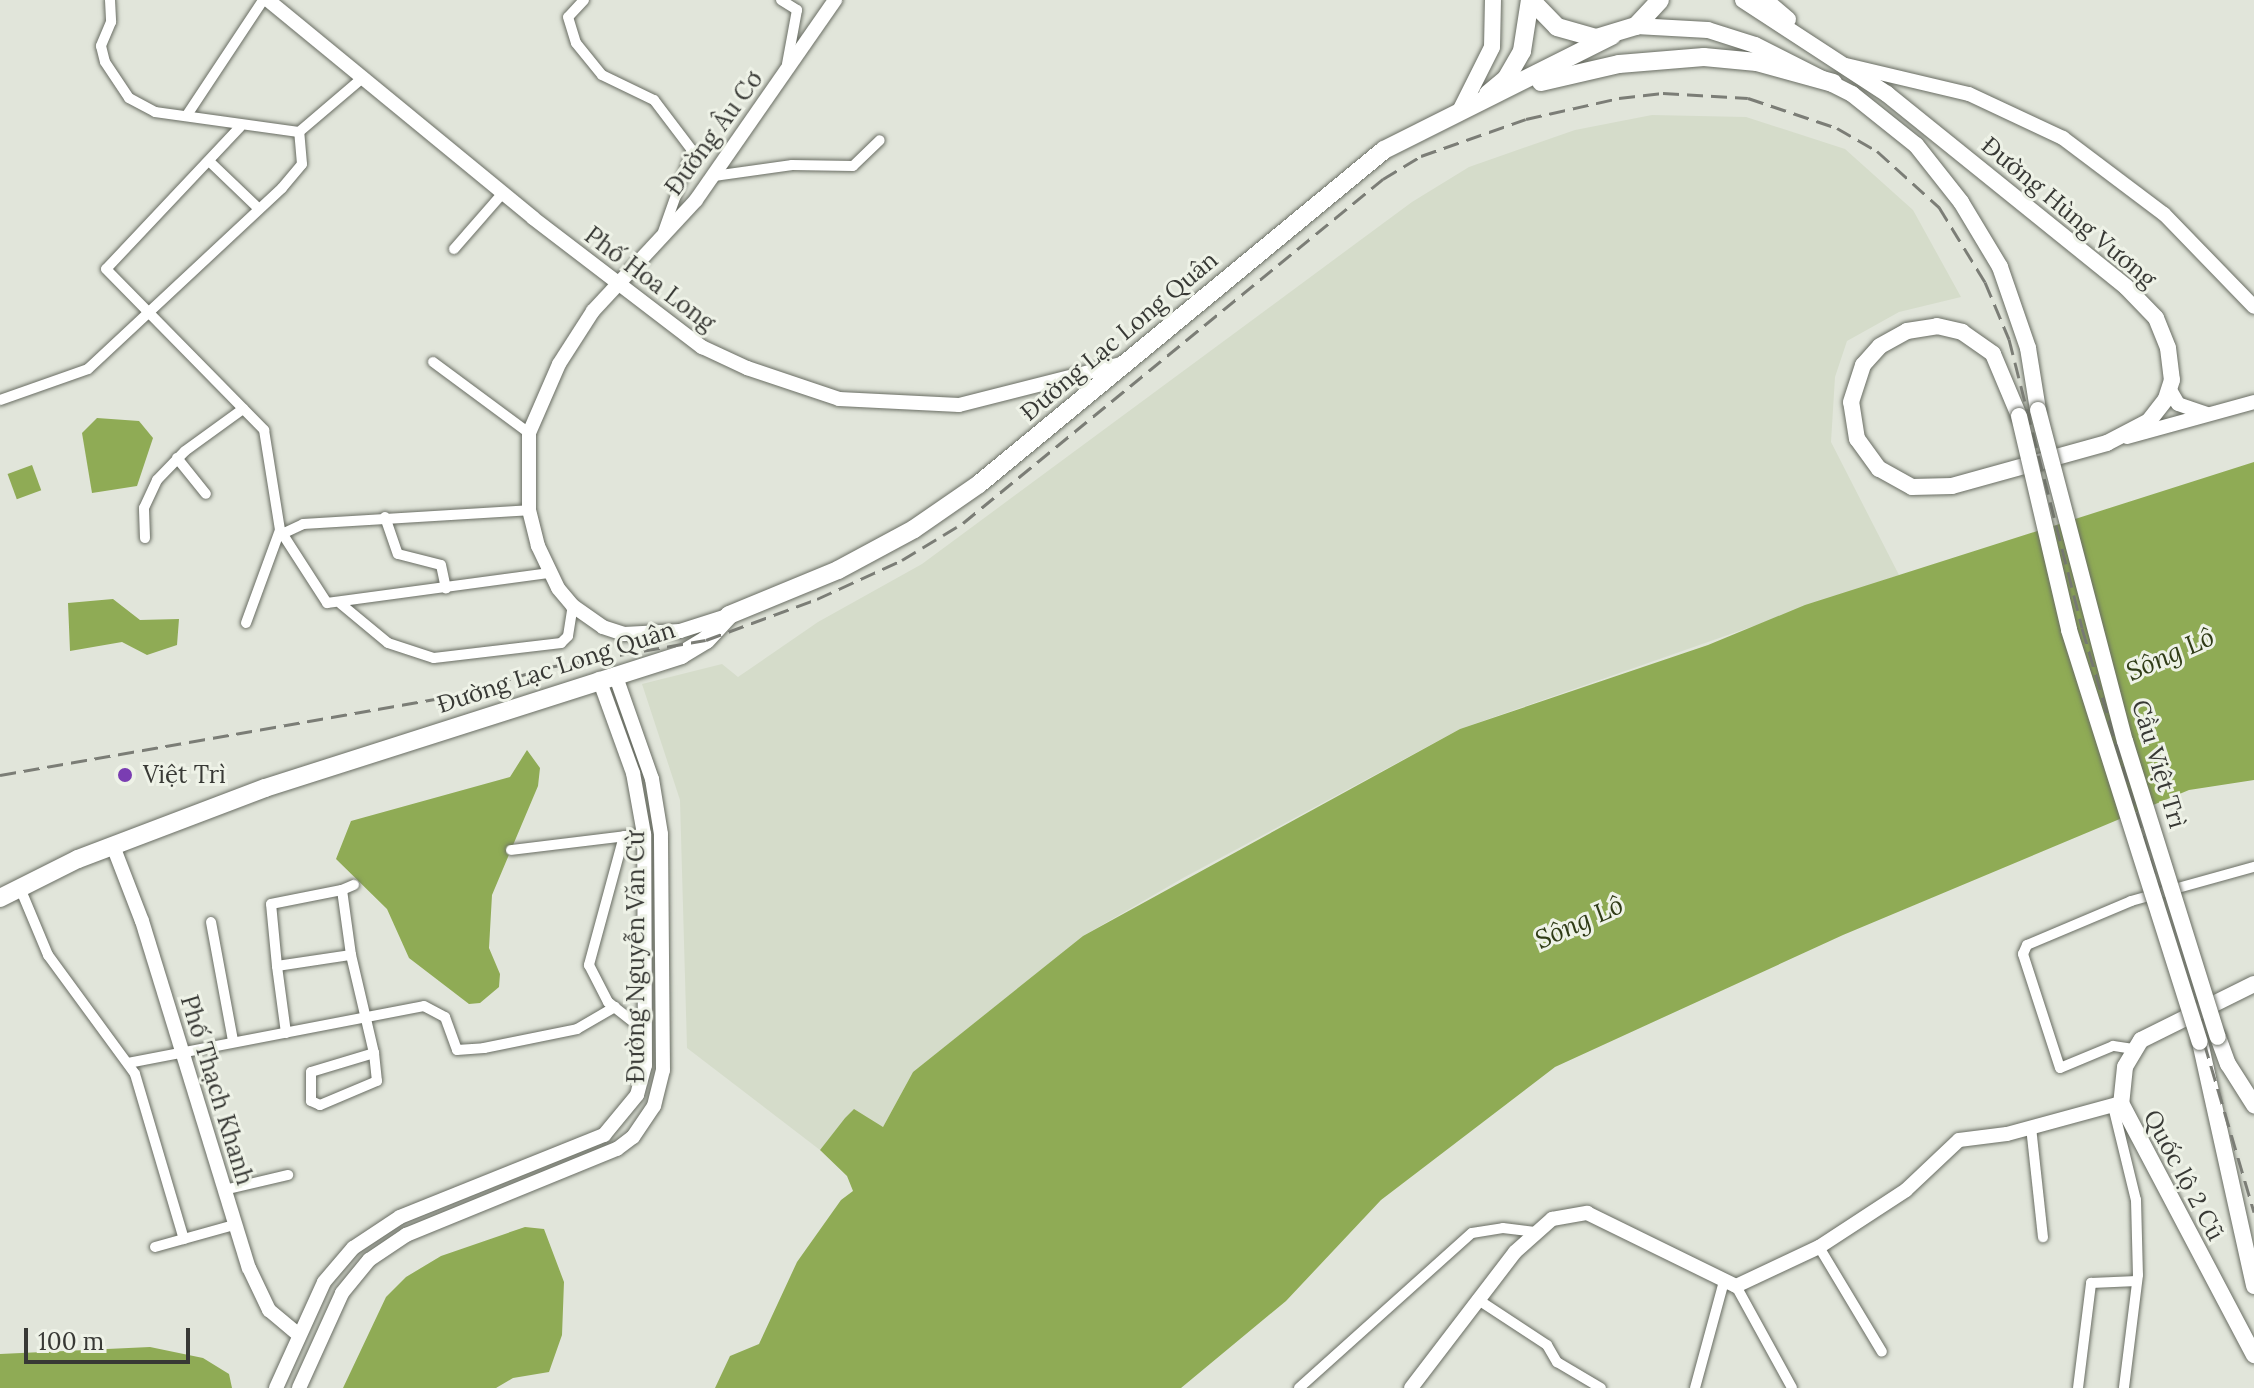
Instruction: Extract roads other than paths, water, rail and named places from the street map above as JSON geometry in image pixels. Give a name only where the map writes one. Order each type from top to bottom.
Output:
[{"type":"highway","name":"Đường Lạc Long Quân","points":[[0,898],[113,846],[265,788],[607,676],[681,655],[706,640],[729,615],[838,570],[914,529],[979,484],[1363,164],[1492,92],[1512,70],[1526,39],[1531,0]]},
{"type":"highway","points":[[1531,0],[1564,31],[1588,38],[1612,36]]},
{"type":"highway","points":[[1636,26],[1660,0]]},
{"type":"highway","name":"Đường Lạc Long Quân","points":[[1461,109],[1511,91],[1636,26]]},
{"type":"highway","points":[[1511,91],[1610,66],[1690,57],[1757,62],[1833,83]]},
{"type":"main road","points":[[1461,109],[1492,47],[1493,0]]},
{"type":"main road","name":"Đường Hùng Vương","points":[[1743,0],[1846,65],[2150,311],[2168,348],[2170,390]]},
{"type":"main road","points":[[1765,0],[1846,65]]},
{"type":"main road","points":[[1636,26],[1725,34],[1833,83]]},
{"type":"main road","name":"Cầu Việt Trì","points":[[1833,83],[1916,145],[1983,235],[2014,303],[2038,410],[2125,741],[2218,1037],[2254,1105]]},
{"type":"main road","name":"Cầu Việt Trì","points":[[2107,443],[1952,486],[1924,489],[1900,483],[1870,460],[1853,427],[1851,402],[1857,377],[1880,346],[1907,331],[1937,326],[1962,332],[1993,354],[2019,416],[2069,630],[2200,1042]]},
{"type":"main road","points":[[2107,443],[2149,421],[2170,390]]},
{"type":"main road","points":[[2133,1049],[2157,1029],[2254,984]]},
{"type":"main road","name":"Quốc lộ 2 Cũ","points":[[2200,1042],[2254,1286]]},
{"type":"main road","name":"Quốc lộ 2 Cũ","points":[[2133,1049],[2117,1104],[2254,1355]]},
{"type":"street","points":[[110,0],[111,22],[101,46],[111,77],[140,107],[240,127],[299,132],[360,80]]},
{"type":"street","points":[[187,115],[265,0]]},
{"type":"street","name":"Phố Hoa Long","points":[[265,0],[502,194],[702,347],[784,383],[839,399],[959,405],[1125,363]]},
{"type":"street","points":[[584,0],[568,17],[576,43],[602,75],[654,100],[692,150],[662,234]]},
{"type":"street","points":[[781,0],[797,10],[786,71]]},
{"type":"street","name":"Đường Âu Cơ","points":[[729,615],[680,631],[624,634],[603,627],[573,606],[550,573],[529,510],[529,433],[559,364],[616,282],[714,176],[835,0]]},
{"type":"street","points":[[1846,65],[1969,94],[2063,138],[2164,214],[2254,307]]},
{"type":"street","points":[[240,127],[210,162],[107,266],[146,314],[267,436],[281,532],[327,603],[341,604],[550,573]]},
{"type":"street","points":[[0,400],[82,373],[302,164],[299,132]]},
{"type":"street","points":[[714,176],[792,165],[853,166],[880,140]]},
{"type":"street","points":[[210,162],[258,208]]},
{"type":"street","points":[[454,249],[502,194]]},
{"type":"street","points":[[433,362],[529,433]]},
{"type":"street","points":[[2170,390],[2178,404],[2211,415]]},
{"type":"street","points":[[2107,443],[2254,402]]},
{"type":"street","points":[[145,538],[149,495],[177,458],[243,409]]},
{"type":"street","points":[[177,458],[206,494]]},
{"type":"street","points":[[246,623],[281,532],[303,524],[529,510]]},
{"type":"street","points":[[385,517],[398,554],[441,565],[446,588]]},
{"type":"street","points":[[341,604],[388,643],[434,658],[561,643],[568,636],[573,606]]},
{"type":"street","name":"Đường Nguyễn Văn Cừ","points":[[276,1388],[298,1334],[338,1264],[376,1230],[582,1145],[618,1123],[643,1077],[646,1032],[644,834],[633,773],[607,676]]},
{"type":"street","name":"Đường Nguyễn Văn Cừ","points":[[299,1388],[342,1293],[369,1260],[406,1235],[593,1161],[633,1137],[654,1106],[663,1070],[663,925],[657,802],[607,676]]},
{"type":"street","points":[[511,850],[644,834]]},
{"type":"street","points":[[624,836],[589,965],[599,991],[646,1032]]},
{"type":"street","name":"Phố Thạch Khanh","points":[[113,846],[182,1049],[234,1225],[264,1302],[298,1334]]},
{"type":"street","points":[[2133,1049],[2113,1046],[2060,1068],[2023,954],[2027,945],[2131,901],[2254,867]]},
{"type":"street","points":[[286,1033],[271,904],[354,885]]},
{"type":"street","points":[[20,888],[48,955],[128,1063],[184,1239]]},
{"type":"street","points":[[342,890],[351,955],[374,1053],[374,1085],[320,1105],[311,1101],[311,1072],[374,1053]]},
{"type":"street","points":[[211,922],[233,1041]]},
{"type":"street","points":[[646,925],[663,925]]},
{"type":"street","points":[[277,966],[351,955]]},
{"type":"street","points":[[128,1063],[182,1049],[432,1007],[445,1017],[457,1050],[577,1029],[615,1007]]},
{"type":"street","points":[[1695,1388],[1730,1283],[1819,1247],[1906,1190],[1959,1140],[2031,1127],[2117,1104],[2136,1200],[2137,1281],[2124,1388]]},
{"type":"street","points":[[2031,1127],[2043,1237]]},
{"type":"street","points":[[224,1190],[288,1175]]},
{"type":"street","points":[[1411,1388],[1477,1299],[1537,1232],[1561,1215],[1587,1213],[1730,1283],[1792,1388]]},
{"type":"street","points":[[155,1247],[234,1225]]},
{"type":"street","points":[[1299,1388],[1472,1233],[1503,1228],[1537,1232]]},
{"type":"street","points":[[1819,1247],[1882,1352]]},
{"type":"street","points":[[2078,1388],[2091,1283],[2137,1281]]},
{"type":"street","points":[[1477,1299],[1547,1345],[1557,1362],[1601,1388]]},
{"type":"water","points":[[97,418],[139,421],[153,438],[137,486],[92,493],[82,433]]},
{"type":"water","name":"Sông Lô","points":[[2254,462],[2254,780],[2189,790],[1843,935],[1555,1067],[1381,1200],[1286,1301],[1181,1388],[715,1388],[730,1356],[759,1344],[797,1262],[841,1200],[853,1191],[847,1176],[820,1150],[845,1118],[854,1109],[883,1127],[913,1072],[1083,936],[1460,729],[1708,645],[1805,605]]},
{"type":"water","points":[[32,465],[41,490],[17,499],[8,474]]},
{"type":"water","points":[[113,599],[140,620],[179,619],[177,645],[147,655],[122,642],[70,651],[68,603]]},
{"type":"water","points":[[527,750],[540,768],[538,786],[492,895],[489,948],[500,974],[499,987],[480,1003],[469,1004],[409,958],[387,909],[336,859],[351,821],[510,777]]},
{"type":"water","points":[[525,1227],[544,1229],[564,1282],[562,1335],[549,1372],[513,1378],[496,1388],[343,1388],[386,1297],[406,1277],[441,1256]]},
{"type":"water","points":[[150,1347],[203,1358],[229,1374],[232,1388],[0,1388],[0,1354]]},
{"type":"railway","points":[[0,775],[449,697],[549,667],[706,640],[817,599],[902,560],[963,523],[1383,179],[1421,156],[1526,119],[1619,98],[1663,93],[1748,98],[1837,128],[1877,151],[1939,207],[1985,282],[2009,339],[2082,628],[2254,1212]]},
{"type":"place","name":"Việt Trì","points":[[125,775]]}]
